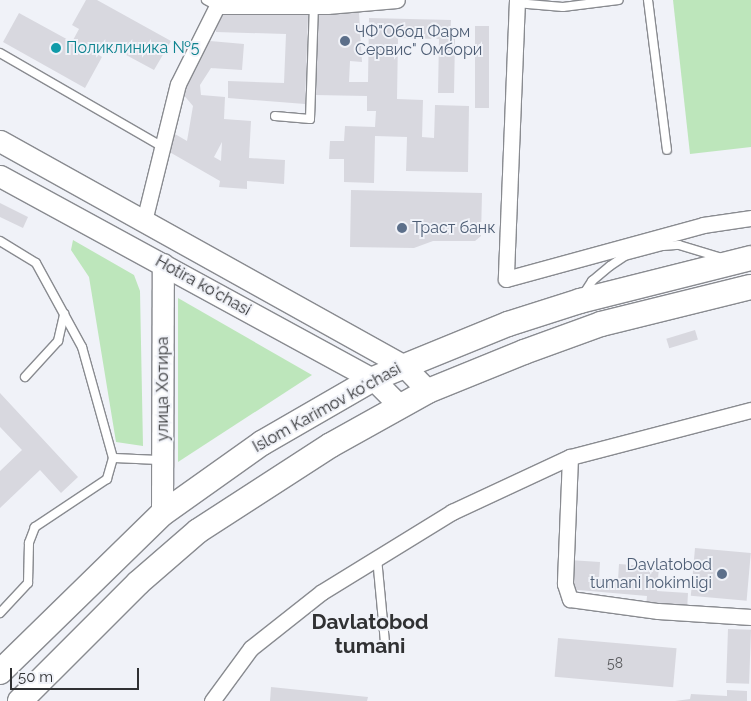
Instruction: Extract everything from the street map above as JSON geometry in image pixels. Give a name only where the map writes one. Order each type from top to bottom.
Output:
[{"type":"main road","name":"Hotira ko'chasi","points":[[0,141],[403,365],[428,392]]},
{"type":"main road","name":"Hotira ko'chasi","points":[[0,176],[373,379],[400,406]]},
{"type":"main road","name":"Islom Karimov koʻchasi","points":[[0,672],[162,514],[262,443],[373,379],[403,365],[580,301],[742,260]]},
{"type":"main road","name":"улица Хотира","points":[[162,514],[163,264]]},
{"type":"main road","name":"Islom Karimov koʻchasi","points":[[20,701],[138,582],[198,531],[264,486],[400,406],[428,392],[601,324],[751,287]]},
{"type":"street","points":[[144,221],[154,190],[161,146],[178,84],[212,3],[314,6],[396,0]]},
{"type":"street","points":[[516,2],[506,279],[638,241],[751,218]]},
{"type":"street","points":[[212,701],[251,648],[322,592],[452,512],[570,456],[751,410]]},
{"type":"street","points":[[570,456],[565,584],[570,598],[658,611],[751,617]]},
{"type":"lane","points":[[516,2],[563,7],[619,0]]},
{"type":"lane","points":[[648,0],[667,150]]},
{"type":"lane","points":[[275,116],[310,119],[314,6]]},
{"type":"lane","points":[[0,53],[161,146]]},
{"type":"lane","points":[[0,240],[36,263],[82,347],[113,458],[107,479],[35,527],[29,543],[28,584],[0,613]]},
{"type":"lane","points":[[25,377],[58,341],[64,314]]},
{"type":"lane","points":[[113,458],[162,460]]},
{"type":"lane","points":[[377,558],[384,643]]},
{"type":"green space","points":[[673,0],[751,0],[751,147],[690,154]]},
{"type":"green space","points":[[73,240],[134,275],[140,291],[143,446],[116,442],[89,277],[71,250]]},
{"type":"green space","points":[[178,298],[312,375],[178,462]]},
{"type":"building","name":"Поликлиника №5","points":[[86,0],[97,0],[171,41],[154,70],[102,42],[96,53],[102,57],[85,88],[3,42],[19,13],[72,42],[79,29],[72,25]]},
{"type":"building","points":[[217,11],[308,15],[305,104],[228,98],[228,81],[284,83],[286,34],[216,32]]},
{"type":"building","points":[[317,12],[359,13],[362,62],[350,61],[349,82],[368,82],[369,18],[451,20],[450,39],[455,39],[454,93],[438,93],[439,39],[398,38],[397,99],[423,100],[422,137],[434,138],[435,105],[469,106],[468,172],[406,171],[407,137],[375,136],[374,183],[344,182],[344,159],[329,159],[330,141],[344,141],[345,126],[375,127],[376,111],[367,111],[367,96],[315,95]]},
{"type":"building","points":[[475,26],[489,26],[489,108],[475,108]]},
{"type":"building","points":[[210,41],[244,44],[242,70],[211,68],[200,85],[201,95],[225,97],[224,119],[251,121],[249,158],[285,160],[284,184],[247,181],[247,189],[219,187],[220,181],[166,150],[175,134],[187,141],[193,106],[182,93],[183,84]],"holes":[[[222,142],[221,161],[214,157]]]},
{"type":"building","points":[[351,190],[482,193],[481,236],[475,241],[433,241],[414,248],[350,247]]},
{"type":"building","points":[[0,203],[28,217],[23,228],[0,217]]},
{"type":"building","points":[[695,330],[698,340],[669,348],[666,339]]},
{"type":"building","points":[[0,393],[78,477],[61,493],[40,470],[0,508],[0,471],[22,450],[0,427]]},
{"type":"building","name":"Davlatobod tumani hokimligi","points":[[695,548],[751,553],[747,601],[691,596]]},
{"type":"building","points":[[569,560],[600,562],[599,579],[618,580],[619,564],[659,567],[657,591],[688,593],[687,611],[646,607],[647,596],[567,589]]},
{"type":"building","points":[[728,629],[751,630],[749,684],[726,683]]},
{"type":"building","points":[[558,638],[677,648],[673,687],[555,677]]},
{"type":"building","points":[[271,687],[368,697],[367,701],[270,701]]},
{"type":"building","points":[[727,690],[747,691],[747,701],[675,701],[690,699],[691,694],[727,696]]},
{"type":"place","name":"ЧФ\"Обод Фарм Сервис\" Омбори","points":[[345,41]]},
{"type":"place","name":"Поликлиника №5","points":[[56,48]]},
{"type":"place","name":"Траст банк","points":[[402,228]]},
{"type":"place","name":"Davlatobod tumani hokimligi","points":[[722,574]]},
{"type":"district","name":"Davlatobod tumani","points":[[370,634]]}]
